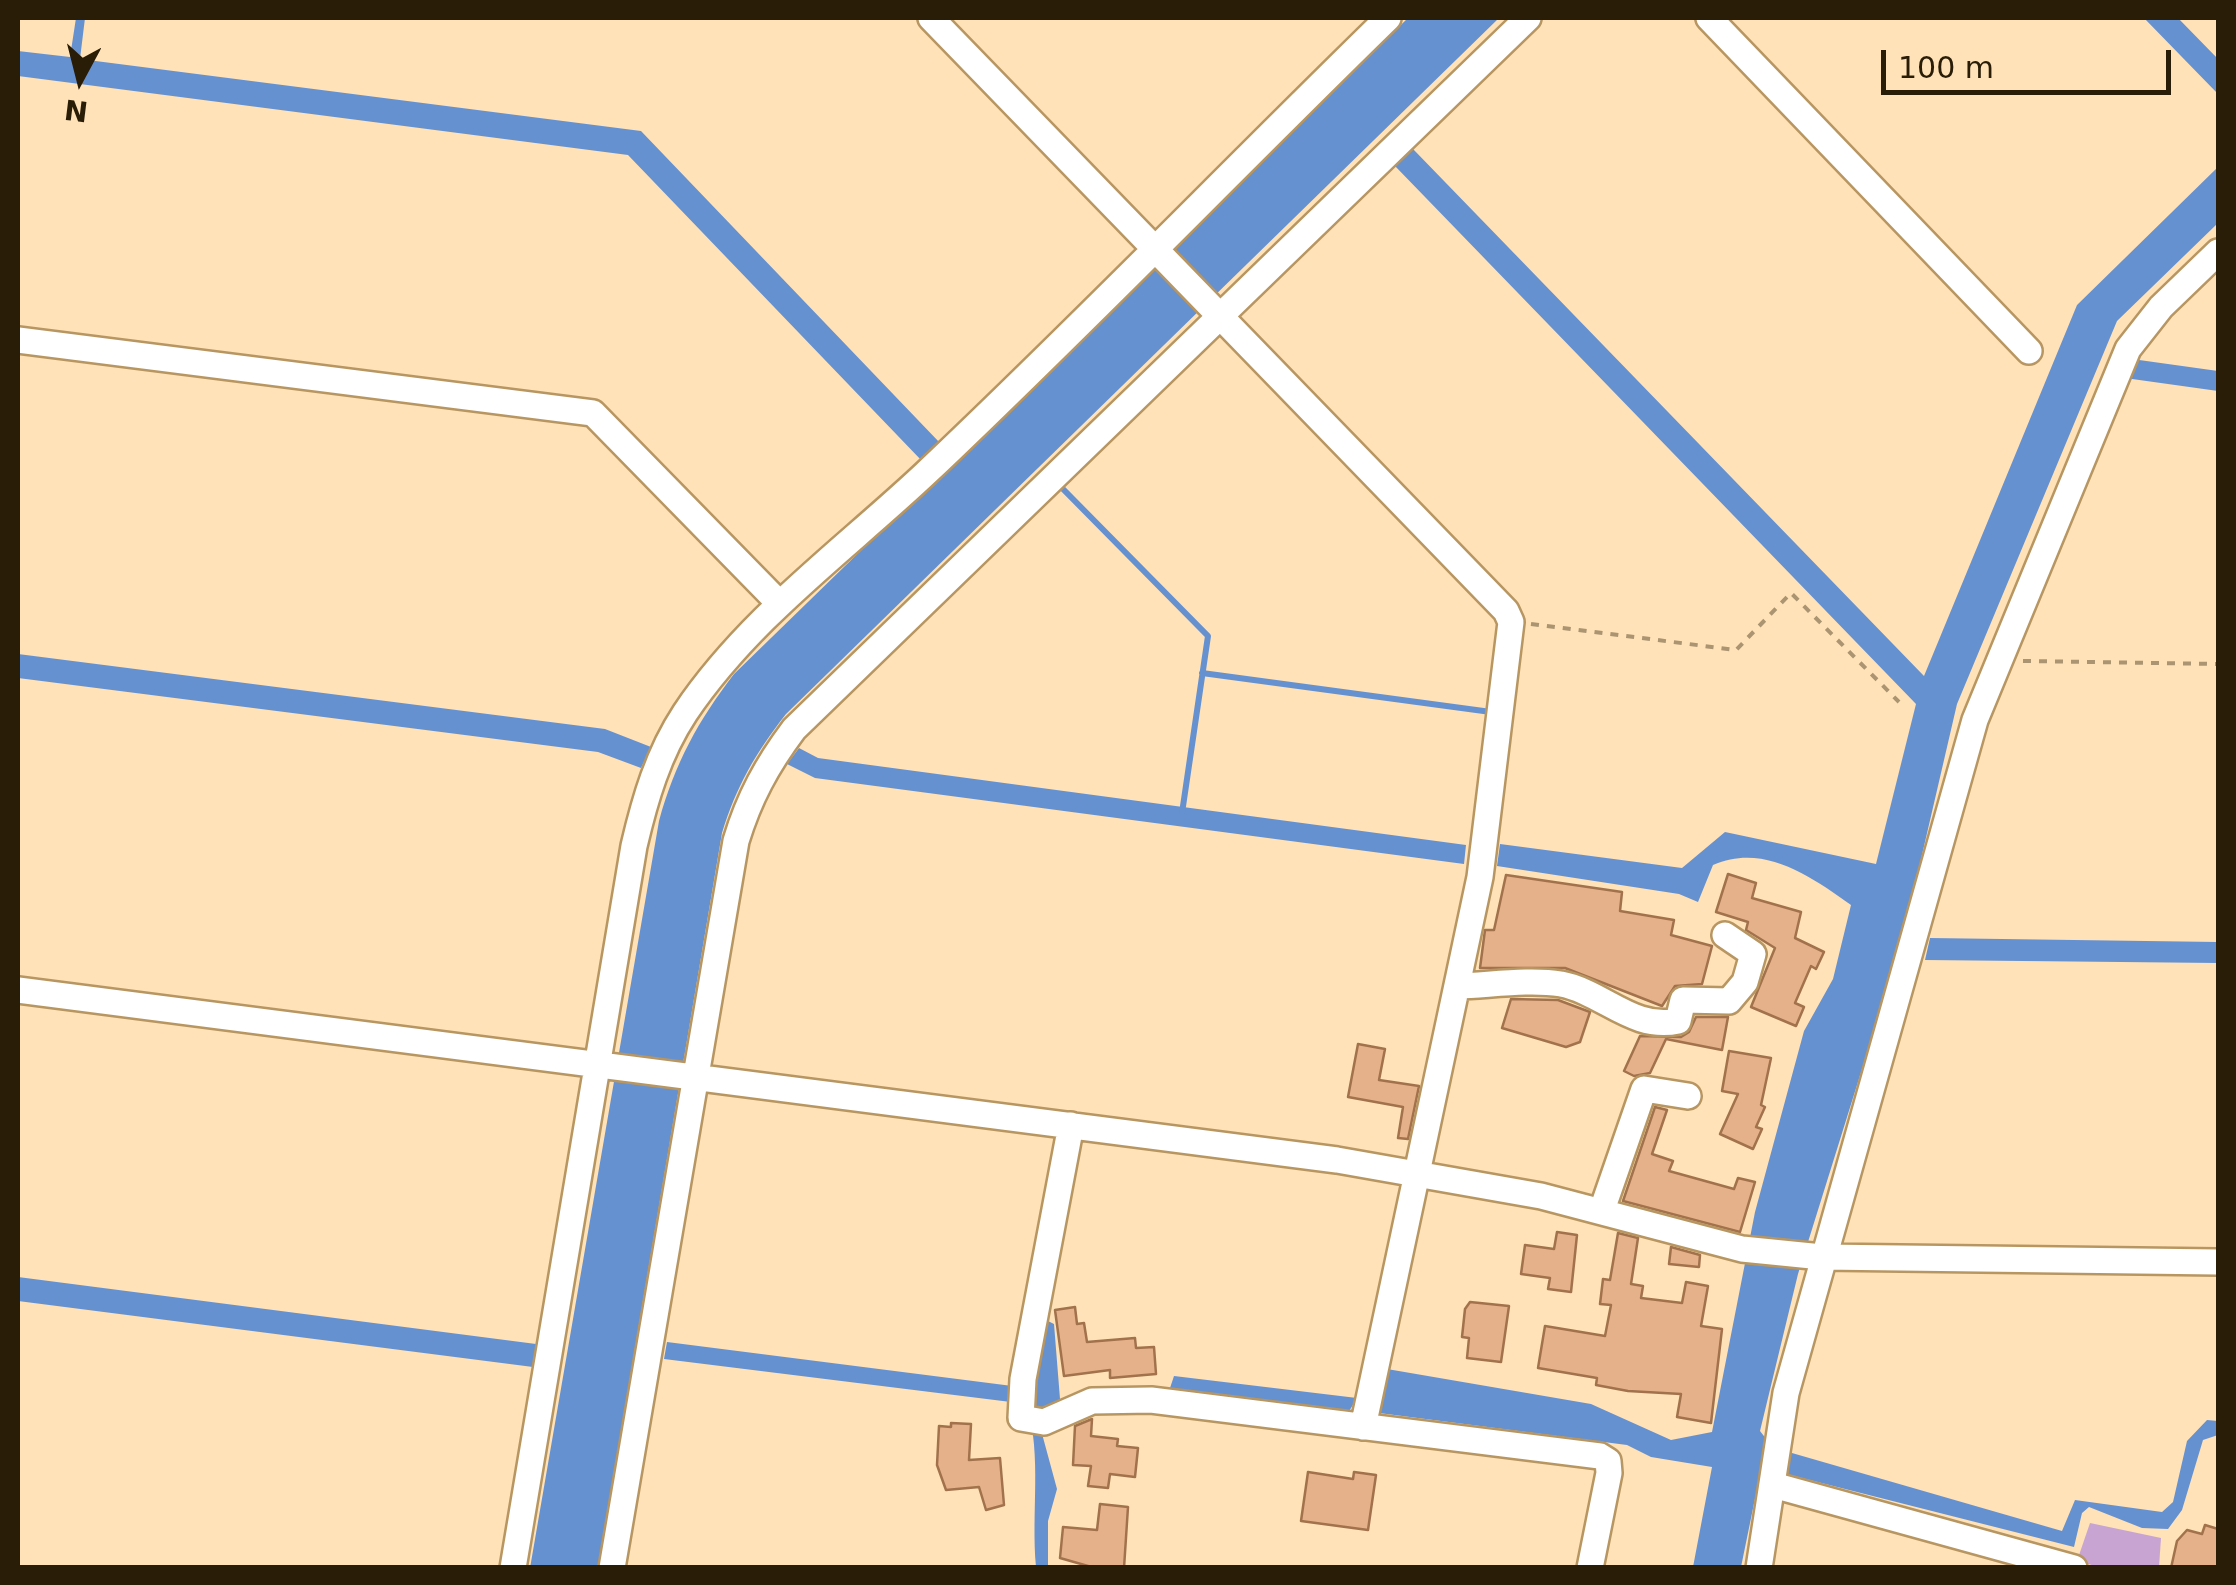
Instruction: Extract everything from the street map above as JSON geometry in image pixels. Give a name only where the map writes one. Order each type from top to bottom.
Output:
[{"type":"street","points":[[931,18],[1506,611],[1511,622],[1480,877],[1363,1427]]},
{"type":"street","points":[[513,1568],[606,1065],[634,846],[662,755],[713,676],[780,604],[926,473],[1388,18]]},
{"type":"street","points":[[612,1568],[692,1075],[736,841],[749,800],[768,764],[794,729],[1218,312],[1528,18]]},
{"type":"street","points":[[1709,18],[2030,350]]},
{"type":"street","points":[[1758,1568],[1786,1393],[1816,1256],[1902,990],[1976,720],[2128,349],[2161,307],[2218,252]]},
{"type":"street","points":[[18,340],[593,413],[780,604]]},
{"type":"street","points":[[1458,986],[1556,983],[1593,992],[1630,1018],[1665,1024],[1678,1021],[1682,1000],[1729,1001],[1745,982],[1752,954],[1725,935]]},
{"type":"street","points":[[18,990],[1337,1160],[1602,1210],[1742,1249],[1816,1256],[2218,1262]]},
{"type":"street","points":[[1602,1210],[1644,1089],[1688,1096]]},
{"type":"street","points":[[1071,1125],[1023,1380],[1031,1417],[1059,1419],[1092,1401],[1151,1400],[1608,1461],[1590,1568]]},
{"type":"street","points":[[1773,1485],[2074,1568]]},
{"type":"path","points":[[1511,622],[1736,650],[1791,593],[1899,702]]},
{"type":"path","points":[[1999,661],[2218,664]]},
{"type":"shaded area","points":[[2090,1523],[2161,1538],[2159,1567],[2099,1567],[2077,1561]]},
{"type":"water","points":[[76,18],[85,18],[80,59],[641,131],[940,443],[922,461],[628,155],[18,76],[18,51],[70,57]]},
{"type":"water","points":[[1408,18],[1499,18],[786,714],[748,770],[722,833],[598,1567],[530,1568],[659,821],[680,761],[699,726],[734,674]]},
{"type":"water","points":[[2144,18],[2178,18],[2218,59],[2218,94]]},
{"type":"water","points":[[1413,149],[1924,676],[2077,305],[2218,167],[2218,223],[2117,321],[1957,704],[1902,941],[1798,1274],[1760,1431],[1767,1440],[1741,1567],[1693,1567],[1712,1467],[1651,1457],[1627,1445],[1379,1413],[1387,1369],[1591,1404],[1671,1440],[1712,1432],[1755,1212],[1804,1031],[1833,979],[1851,905],[1803,874],[1768,860],[1732,859],[1713,865],[1698,902],[1679,894],[1497,866],[1500,844],[1682,868],[1725,832],[1876,864],[1916,704],[1395,166]]},
{"type":"water","points":[[2132,359],[2218,371],[2218,391],[2125,378]]},
{"type":"water","points":[[18,654],[605,729],[651,747],[641,768],[598,752],[18,678]]},
{"type":"water","points":[[799,748],[818,758],[1466,845],[1464,864],[815,778],[787,764]]},
{"type":"water","points":[[1930,938],[2218,942],[2218,963],[1925,960]]},
{"type":"water","points":[[18,1277],[536,1344],[533,1367],[18,1301]]},
{"type":"water","points":[[1048,1321],[1054,1324],[1060,1399],[1041,1412],[1041,1430],[1057,1489],[1048,1521],[1048,1567],[1036,1567],[1034,1445],[1027,1404],[664,1359],[667,1342],[1028,1388],[1038,1375],[1041,1327]]},
{"type":"water","points":[[1174,1376],[1357,1398],[1348,1413],[1170,1388]]},
{"type":"water","points":[[2207,1420],[2218,1421],[2218,1435],[2203,1440],[2182,1510],[2168,1529],[2142,1528],[2089,1507],[2082,1513],[2074,1547],[1782,1473],[1785,1451],[2062,1531],[2075,1500],[2162,1512],[2173,1502],[2187,1441]]},
{"type":"building","points":[[1728,874],[1756,883],[1752,898],[1801,912],[1795,938],[1824,952],[1816,969],[1811,966],[1795,1003],[1804,1007],[1796,1026],[1751,1007],[1775,948],[1746,930],[1748,922],[1716,912]]},
{"type":"building","points":[[1506,875],[1622,892],[1620,911],[1674,920],[1671,935],[1712,946],[1702,984],[1675,986],[1662,1006],[1565,968],[1480,968],[1485,930],[1494,930]]},
{"type":"building","points":[[1511,999],[1558,1000],[1590,1012],[1580,1042],[1566,1047],[1502,1028]]},
{"type":"building","points":[[1696,1017],[1728,1017],[1722,1050],[1666,1039],[1650,1073],[1634,1076],[1624,1071],[1640,1036],[1681,1037],[1689,1032]]},
{"type":"building","points":[[1358,1044],[1385,1049],[1379,1080],[1419,1086],[1408,1139],[1398,1138],[1403,1107],[1348,1097]]},
{"type":"building","points":[[1729,1051],[1771,1058],[1761,1105],[1765,1107],[1756,1127],[1762,1129],[1753,1149],[1720,1134],[1738,1094],[1722,1091]]},
{"type":"building","points":[[1655,1107],[1667,1110],[1652,1154],[1673,1161],[1669,1171],[1734,1189],[1738,1178],[1755,1182],[1740,1232],[1623,1201]]},
{"type":"building","points":[[1557,1232],[1577,1235],[1571,1292],[1548,1289],[1550,1278],[1521,1274],[1525,1245],[1554,1249]]},
{"type":"building","points":[[1618,1233],[1638,1238],[1631,1284],[1643,1286],[1641,1298],[1682,1303],[1686,1282],[1708,1286],[1701,1326],[1722,1329],[1711,1423],[1677,1417],[1681,1394],[1628,1391],[1596,1385],[1597,1378],[1538,1368],[1545,1326],[1605,1336],[1611,1305],[1600,1304],[1603,1279],[1610,1280]]},
{"type":"building","points":[[1671,1247],[1700,1255],[1699,1267],[1669,1264]]},
{"type":"building","points":[[1470,1302],[1509,1306],[1501,1362],[1467,1358],[1469,1338],[1462,1337],[1465,1309]]},
{"type":"building","points":[[1075,1307],[1077,1324],[1084,1323],[1087,1342],[1135,1338],[1136,1348],[1154,1347],[1156,1374],[1110,1378],[1110,1370],[1064,1376],[1055,1310]]},
{"type":"building","points":[[1092,1419],[1091,1436],[1118,1439],[1117,1446],[1138,1448],[1135,1477],[1110,1474],[1108,1488],[1088,1486],[1091,1466],[1073,1465],[1075,1426]]},
{"type":"building","points":[[951,1423],[971,1424],[969,1460],[1000,1458],[1004,1505],[986,1510],[979,1487],[946,1490],[937,1465],[939,1426],[951,1427]]},
{"type":"building","points":[[1308,1472],[1353,1479],[1354,1472],[1376,1475],[1368,1530],[1301,1521]]},
{"type":"building","points":[[1100,1504],[1128,1507],[1124,1568],[1095,1568],[1060,1558],[1063,1527],[1097,1530]]},
{"type":"building","points":[[2205,1525],[2218,1529],[2218,1568],[2171,1568],[2177,1541],[2187,1530],[2202,1534]]},
{"type":"waterway","points":[[1062,488],[1208,636],[1182,813]]},
{"type":"waterway","points":[[1202,673],[1491,712]]}]
